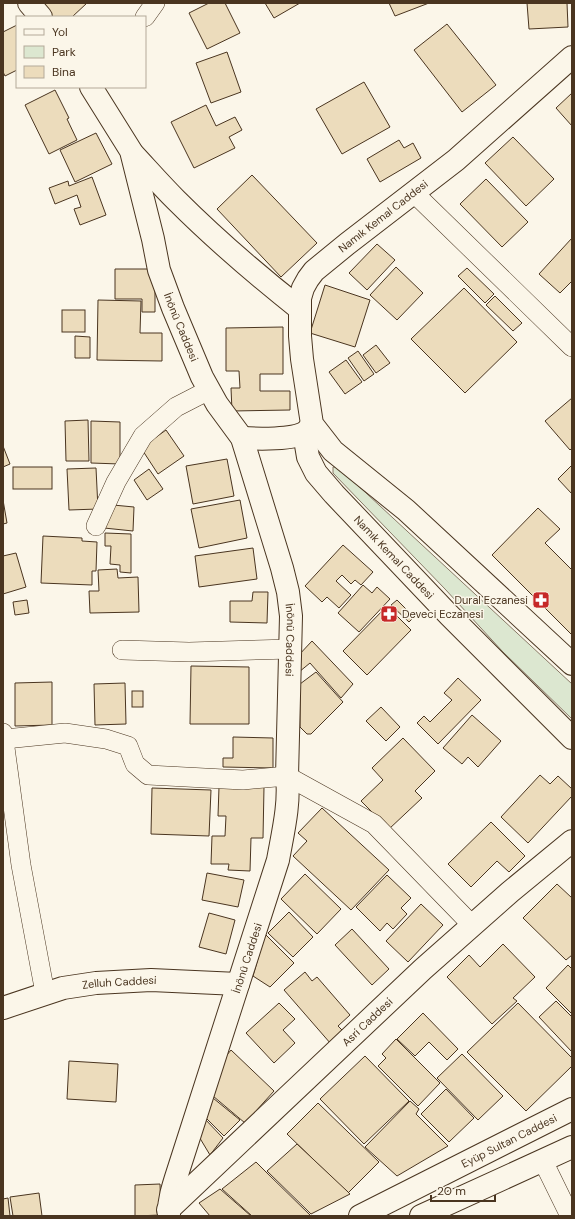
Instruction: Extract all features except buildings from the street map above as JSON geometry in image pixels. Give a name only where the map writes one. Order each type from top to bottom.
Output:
[{"type":"street","points":[[29,3],[40,16]]},
{"type":"street","points":[[146,16],[155,3]]},
{"type":"street","name":"Namık Kemal Caddesi","points":[[572,57],[460,156],[314,271],[303,288],[300,298],[300,336],[309,428],[306,445],[308,458],[316,473],[334,494],[449,615],[572,738]]},
{"type":"street","name":"İnönü Caddesi","points":[[93,88],[131,151],[153,239],[159,270],[172,308],[202,378],[217,404],[242,438],[285,580],[292,616],[287,809],[278,860],[180,1165],[171,1196],[169,1213]]},
{"type":"street","points":[[131,151],[176,200],[247,267],[300,309]]},
{"type":"street","points":[[414,193],[572,347]]},
{"type":"street","points":[[96,526],[116,482],[143,436],[176,407],[209,390]]},
{"type":"street","points":[[242,438],[276,438],[292,436],[309,428],[333,451],[406,510],[572,664]]},
{"type":"street","points":[[122,650],[189,652],[291,649]]},
{"type":"street","points":[[45,993],[21,866],[4,736],[65,733],[106,739],[128,746],[135,764],[148,775],[243,780],[287,776],[374,824],[472,925]]},
{"type":"street","name":"Asri Caddesi","points":[[169,1213],[417,974],[510,892],[572,841]]},
{"type":"street","name":"Zelluh Caddesi","points":[[3,1008],[63,988],[96,983],[151,980],[238,984]]},
{"type":"street","name":"Eyüp Sultan Caddesi","points":[[360,1216],[572,1109]]},
{"type":"street","points":[[421,1216],[572,1147]]},
{"type":"street","points":[[543,1161],[570,1216]]},
{"type":"green space","points":[[333,467],[338,467],[572,684],[572,719],[503,652],[445,589],[333,473]]},
{"type":"place","name":"Dural Eczanesi","points":[[541,600]]},
{"type":"place","name":"Deveci Eczanesi","points":[[389,614]]}]
